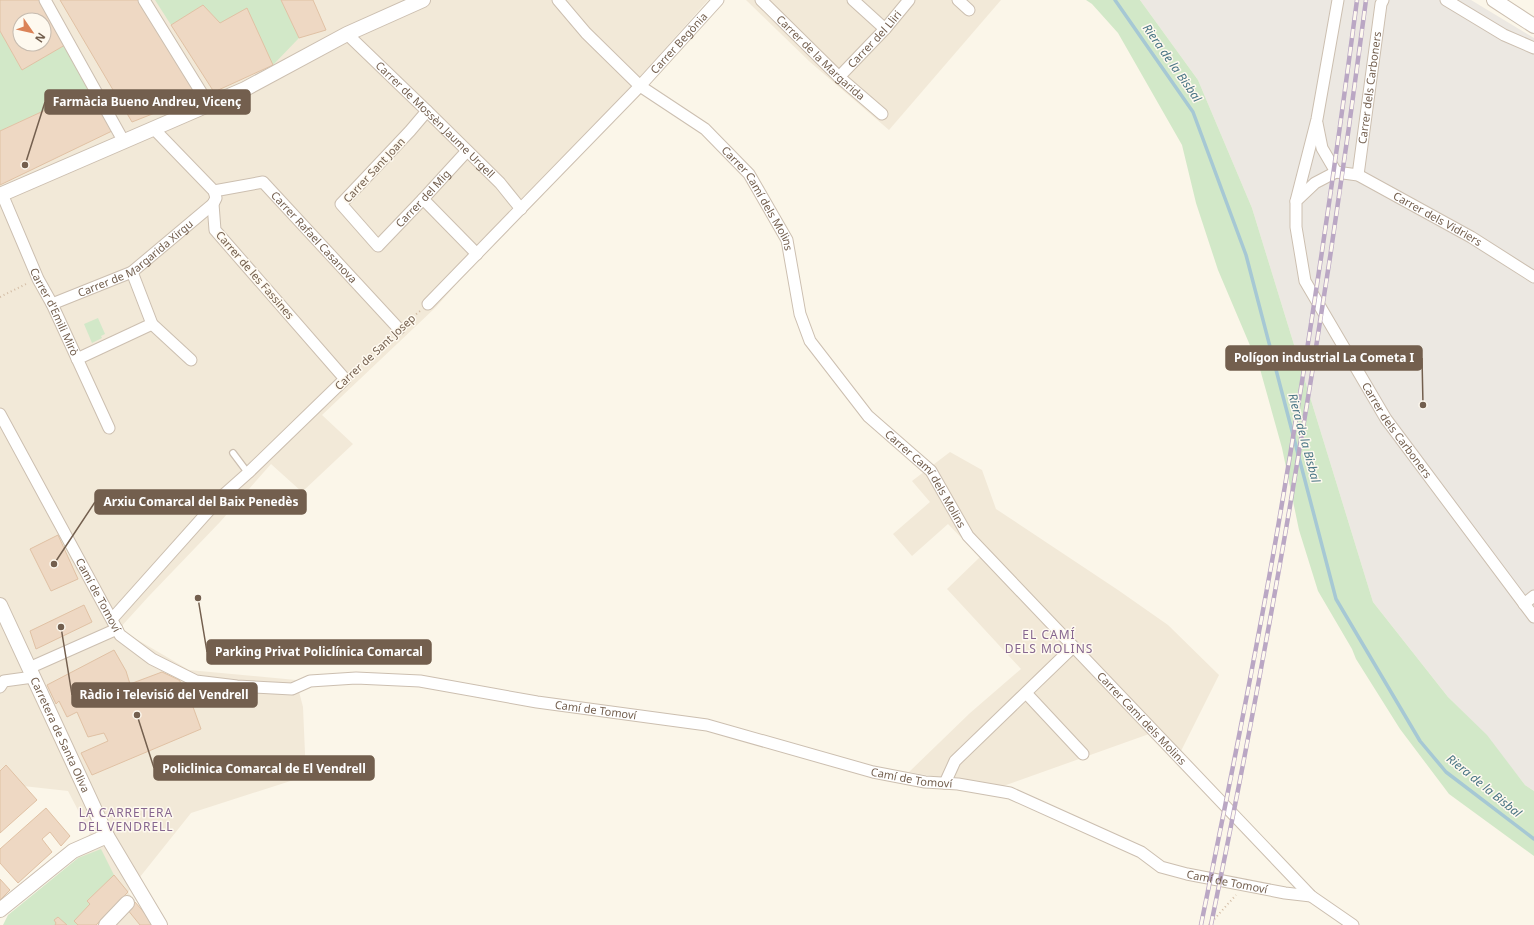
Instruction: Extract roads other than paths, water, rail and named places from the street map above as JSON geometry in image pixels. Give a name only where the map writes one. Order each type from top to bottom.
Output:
[{"type":"street","points":[[45,0],[124,142]]},
{"type":"street","points":[[144,0],[209,105]]},
{"type":"street","points":[[1,194],[245,89],[347,34],[423,0]]},
{"type":"street","name":"Carrer Camí dels Molins","points":[[558,0],[586,33],[640,86],[705,129],[749,174],[787,240],[800,314],[810,341],[868,416],[931,471],[968,536],[1312,896],[1353,925]]},
{"type":"street","name":"Carrer Begònia","points":[[640,86],[718,0]]},
{"type":"street","name":"Carrer de la Margarida","points":[[761,0],[839,77],[882,114]]},
{"type":"street","points":[[853,0],[885,29]]},
{"type":"street","name":"Carrer del Lliri","points":[[839,77],[885,29],[909,0]]},
{"type":"street","points":[[958,0],[969,10]]},
{"type":"street","name":"Carrer dels Carboners","points":[[1338,0],[1317,119],[1296,201],[1296,227],[1305,281],[1386,419],[1534,617]]},
{"type":"street","name":"Carrer dels Carboners","points":[[1358,176],[1381,4],[1383,0]]},
{"type":"street","points":[[1446,0],[1504,35],[1534,48]]},
{"type":"street","points":[[1494,0],[1534,26]]},
{"type":"street","name":"Carrer de Mossèn Jaume Urgell","points":[[347,34],[500,183],[521,209]]},
{"type":"street","points":[[428,304],[640,86]]},
{"type":"street","name":"Carrer Sant Joan","points":[[378,246],[341,204],[427,111]]},
{"type":"street","name":"Carrer dels Carboners","points":[[1317,119],[1322,148],[1336,172]]},
{"type":"street","points":[[154,129],[214,191]]},
{"type":"street","name":"Carrer del Mig","points":[[378,246],[467,151]]},
{"type":"street","points":[[1296,201],[1315,182],[1336,172]]},
{"type":"street","name":"Carrer dels Vidriers","points":[[1336,172],[1358,176],[1471,238],[1534,277]]},
{"type":"street","name":"Carrer Rafael Casanova","points":[[214,191],[263,182],[399,329]]},
{"type":"street","name":"Carrer de les Fassines","points":[[214,191],[216,198],[213,204],[215,230],[345,378]]},
{"type":"street","name":"Carrer d'Emili Mirò","points":[[1,194],[38,279],[52,304],[109,428]]},
{"type":"street","points":[[423,199],[477,254]]},
{"type":"street","name":"Carrer de Margarida Xirgu","points":[[52,304],[132,272],[213,204]]},
{"type":"street","points":[[132,272],[152,324],[191,360]]},
{"type":"street","points":[[77,359],[152,324]]},
{"type":"street","name":"Carrer de Sant Josep","points":[[1,683],[31,672],[114,624],[221,497],[248,473],[345,378]]},
{"type":"street","name":"Camí de Tomoví","points":[[0,414],[120,635],[152,659],[196,681],[237,686],[292,689],[310,681],[356,678],[420,681],[537,702],[707,725],[873,772],[925,782],[945,783],[1010,793],[1141,852],[1161,867],[1187,874],[1285,893],[1312,896]]},
{"type":"street","points":[[1524,604],[1534,596]]},
{"type":"street","name":"Carretera de Santa Oliva","points":[[0,605],[108,836],[160,925]]},
{"type":"street","points":[[945,783],[955,761],[1074,646]]},
{"type":"street","points":[[1026,693],[1083,754]]},
{"type":"street","points":[[0,916],[4,907],[73,851],[108,836]]},
{"type":"street","points":[[106,925],[126,903]]},
{"type":"lane","points":[[234,454],[248,473]]},
{"type":"waterway","name":"Riera de la Bisbal","points":[[1115,0],[1193,112],[1246,255],[1336,599],[1420,741],[1446,772],[1534,839]]},
{"type":"railway","points":[[1201,925],[1251,677],[1278,527],[1320,264],[1357,0]]},
{"type":"railway","points":[[1211,925],[1256,695],[1297,464],[1334,232],[1366,0]]},
{"type":"place","name":"Farmàcia Bueno Andreu, Vicenç","points":[[25,165]]},
{"type":"place","name":"Polígon industrial La Cometa I","points":[[1423,405]]},
{"type":"place","name":"Arxiu Comarcal del Baix Penedès","points":[[54,564]]},
{"type":"place","name":"Parking Privat Policlínica Comarcal","points":[[198,598]]},
{"type":"place","name":"Ràdio i Televisió del Vendrell","points":[[61,627]]},
{"type":"place","name":"Policlinica Comarcal de El Vendrell","points":[[137,715]]},
{"type":"district","name":"EL CAMÍ DELS MOLINS","points":[[1049,642]]},
{"type":"district","name":"LA CARRETERA DEL VENDRELL","points":[[126,820]]}]
